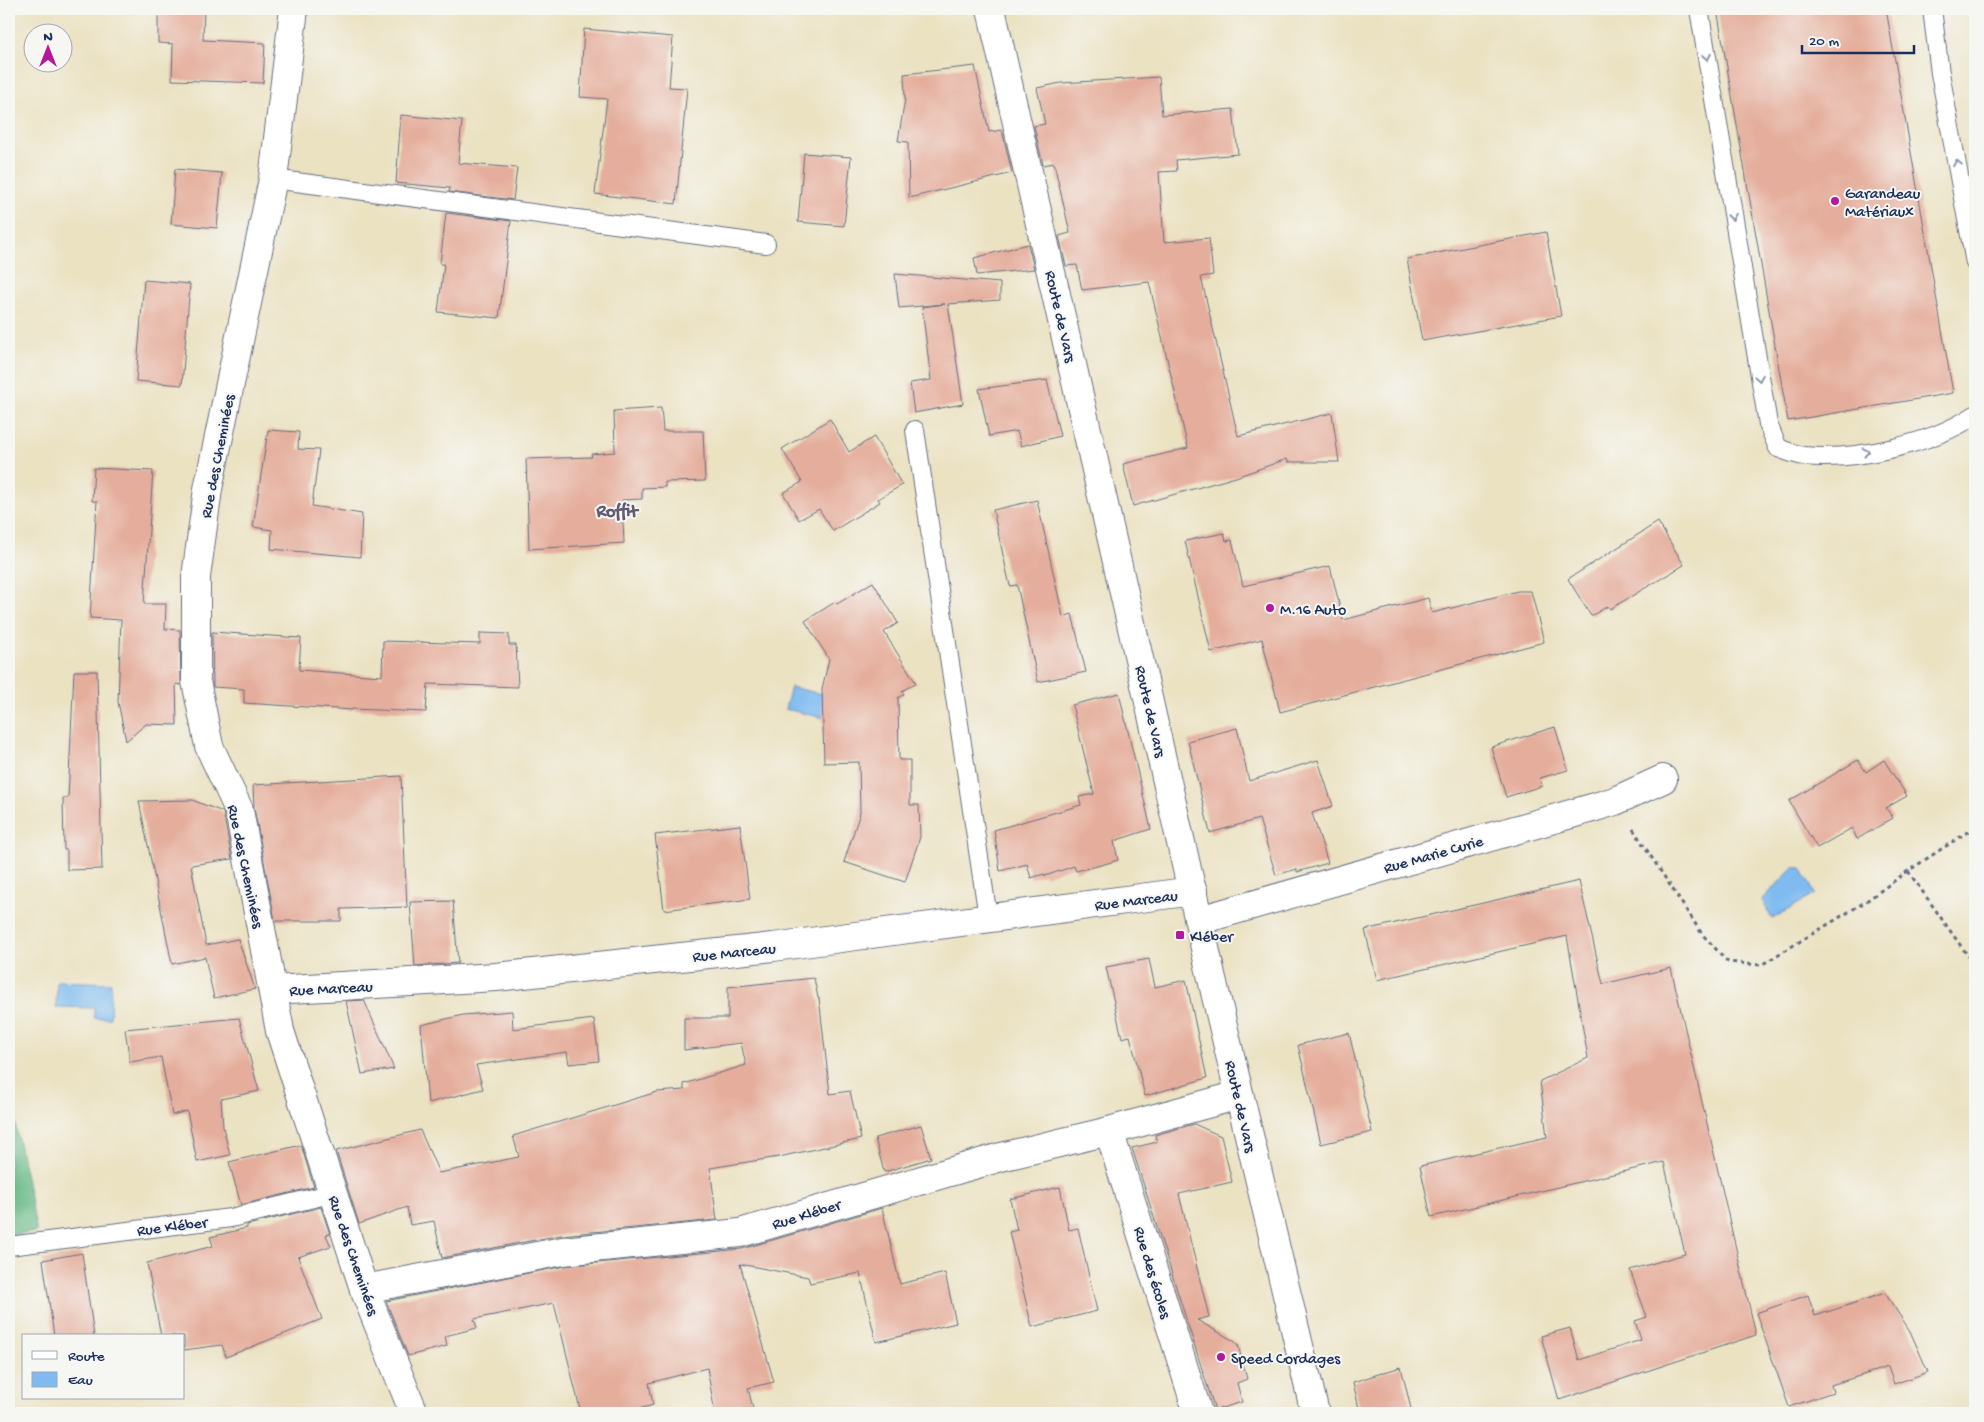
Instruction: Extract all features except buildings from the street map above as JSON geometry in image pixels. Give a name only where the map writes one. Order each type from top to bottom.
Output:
[{"type":"street","name":"Rue des Cheminées","points":[[294,9],[273,179],[208,489],[196,577],[196,680],[209,746],[239,810],[280,1032],[334,1193],[364,1290],[414,1413]]},
{"type":"street","name":"Route de Vars","points":[[991,9],[1239,1095],[1315,1413]]},
{"type":"street","name":"Rue Marie Curie","points":[[1200,920],[1615,801],[1663,779]]},
{"type":"street","name":"Rue Marceau","points":[[273,990],[496,977],[773,947],[1193,891]]},
{"type":"street","name":"Rue Kléber","points":[[364,1290],[563,1252],[740,1233],[1001,1157],[1239,1095]]},
{"type":"street","name":"Rue des écoles","points":[[1109,1130],[1198,1413]]},
{"type":"lane","points":[[1699,9],[1768,424],[1778,448],[1802,456],[1838,457],[1901,446],[1960,425],[1975,415]]},
{"type":"lane","points":[[1932,9],[1940,73],[1975,263]]},
{"type":"lane","points":[[273,179],[766,244]]},
{"type":"lane","points":[[915,430],[988,917]]},
{"type":"lane","name":"Rue Kléber","points":[[9,1246],[231,1218],[334,1193]]},
{"type":"path","points":[[1615,801],[1702,934],[1728,962],[1761,965],[1866,902],[1908,871],[1975,827]]},
{"type":"path","points":[[1908,871],[1975,966]]},
{"type":"green space","points":[[9,1093],[37,1232],[9,1235]]},
{"type":"water","points":[[791,687],[835,697],[830,719],[785,709]]},
{"type":"water","points":[[1793,868],[1801,868],[1815,894],[1772,919],[1762,900]]},
{"type":"water","points":[[57,981],[111,983],[110,1018],[94,1018],[94,1008],[56,1007]]},
{"type":"place","name":"Garandeau Matériaux","points":[[1835,201]]},
{"type":"place","name":"M.16 Auto","points":[[1270,608]]},
{"type":"place","name":"Kléber","points":[[1180,935]]},
{"type":"place","name":"Speed Cordages","points":[[1221,1357]]},
{"type":"district","name":"Roffit","points":[[617,510]]}]
